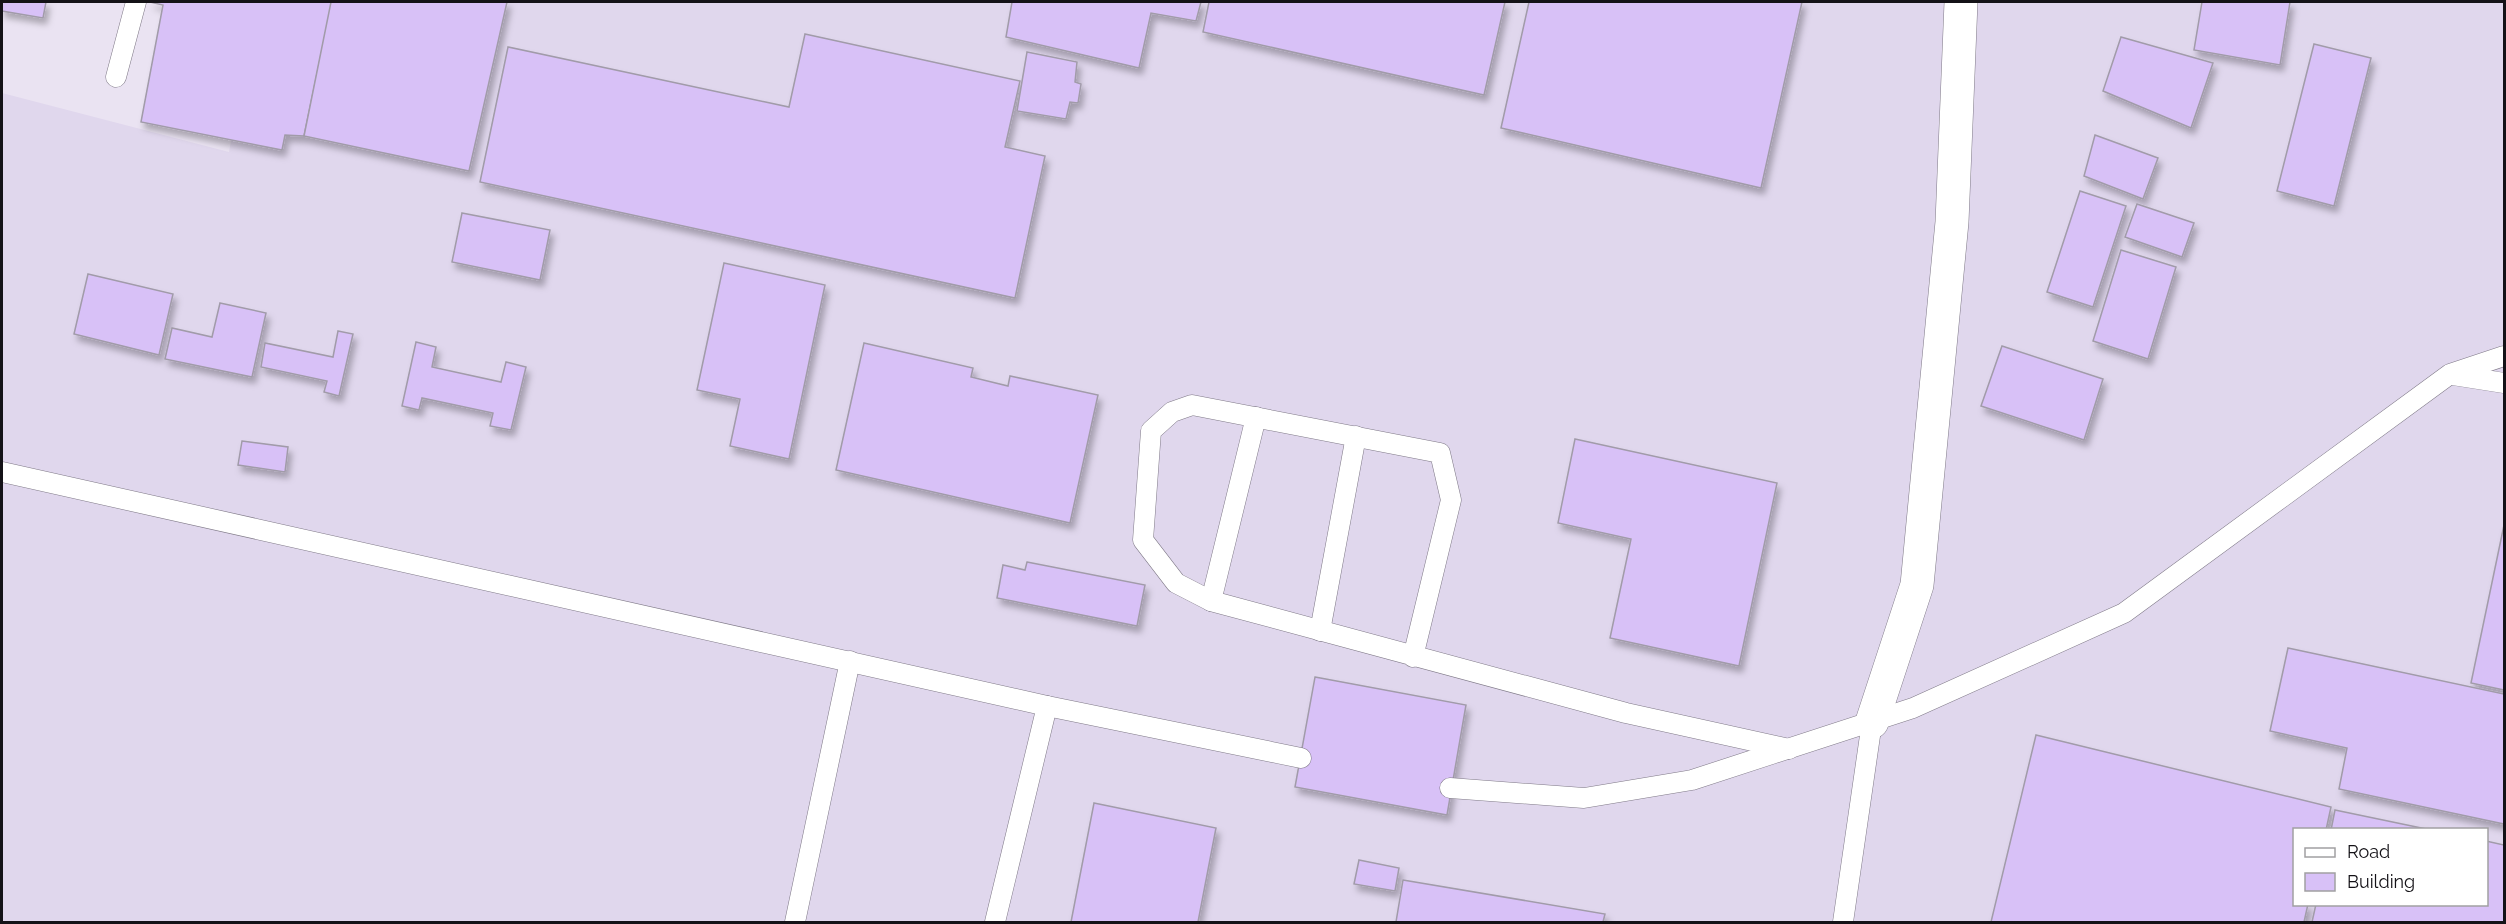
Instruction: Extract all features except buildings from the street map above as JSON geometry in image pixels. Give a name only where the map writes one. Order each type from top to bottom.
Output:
[{"type":"street","points":[[1872,722],[1917,585],[1952,222],[1961,2]]},
{"type":"lane","points":[[116,77],[136,2]]},
{"type":"lane","points":[[1450,788],[1584,798],[1692,780],[1913,708],[2124,613],[2450,374],[2505,356]]},
{"type":"lane","points":[[2450,374],[2505,383]]},
{"type":"lane","points":[[1413,657],[1451,500],[1440,453],[1192,405],[1172,412],[1151,431],[1143,540],[1176,583],[1211,601],[1413,657],[1626,713],[1789,749]]},
{"type":"lane","points":[[1211,601],[1256,417]]},
{"type":"lane","points":[[1320,631],[1356,436]]},
{"type":"lane","points":[[2,472],[1047,706],[1301,758]]},
{"type":"lane","points":[[795,922],[850,661]]},
{"type":"lane","points":[[995,922],[1047,706]]},
{"type":"lane","points":[[1843,922],[1872,722]]},
{"type":"shaded area","points":[[255,2],[2504,2],[2504,922],[2,922],[2,93],[229,152]]}]
